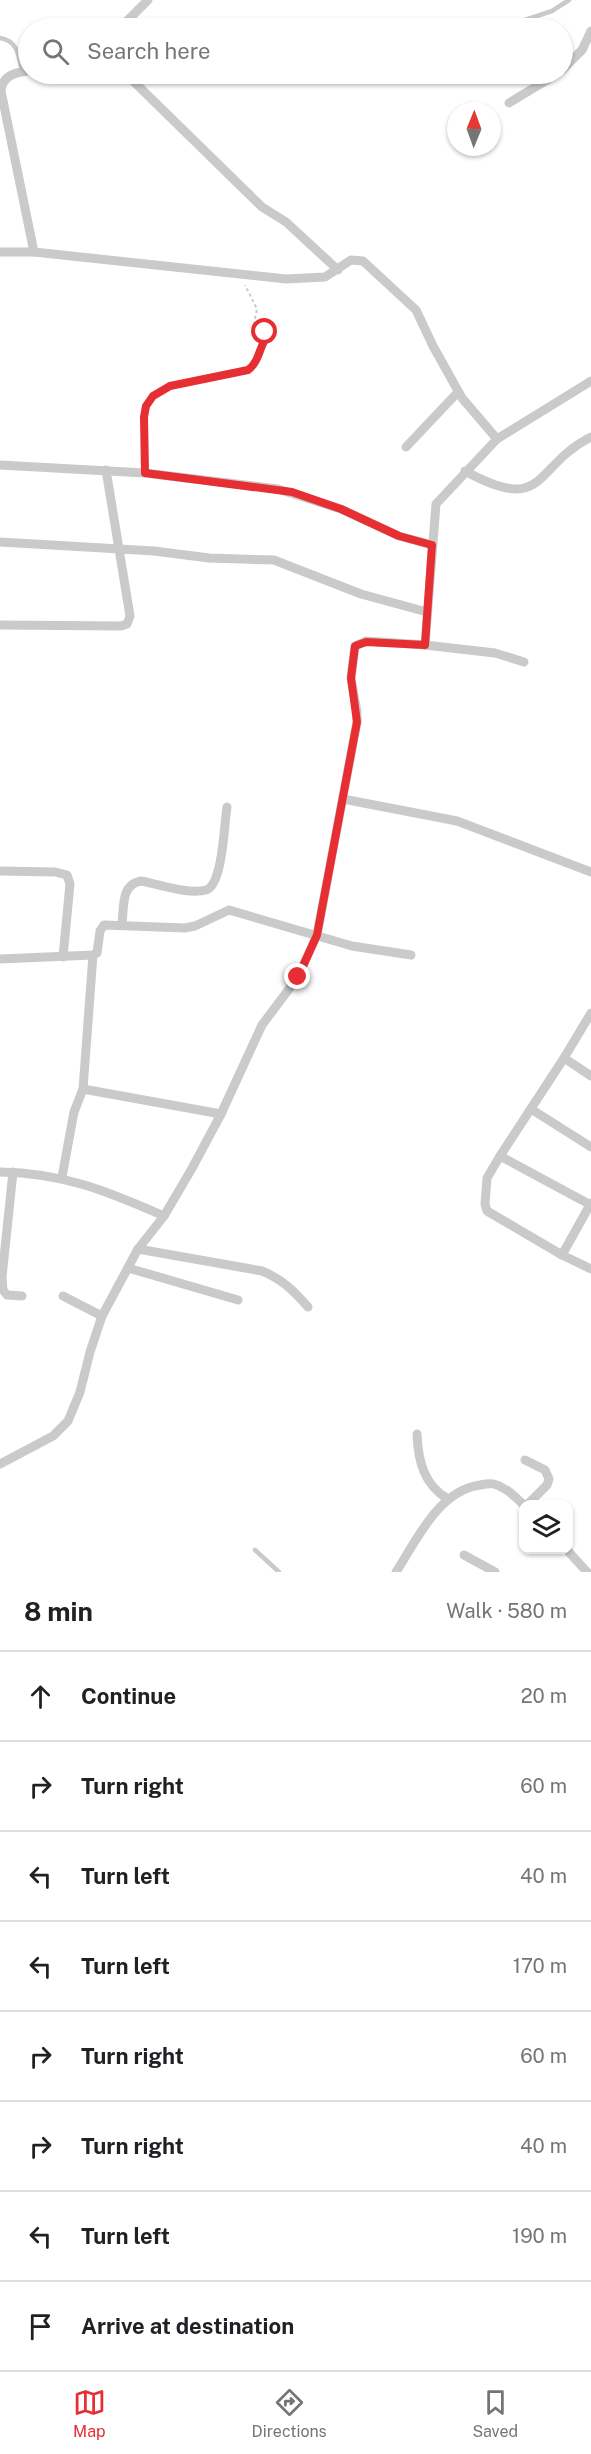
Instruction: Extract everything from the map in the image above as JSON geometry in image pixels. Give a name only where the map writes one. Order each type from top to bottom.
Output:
[{"type":"street","points":[[130,18],[148,0]]},
{"type":"street","points":[[573,59],[582,50],[591,31]]},
{"type":"street","points":[[18,74],[7,78],[1,86],[34,252]]},
{"type":"street","points":[[136,84],[262,207],[286,222],[338,270]]},
{"type":"street","points":[[509,103],[540,84]]},
{"type":"street","points":[[0,252],[34,252],[286,279],[319,279],[338,270],[351,260],[363,261],[414,307],[458,392],[497,439]]},
{"type":"street","points":[[425,645],[434,507],[497,439],[591,381]]},
{"type":"street","points":[[406,447],[458,392]]},
{"type":"street","points":[[465,471],[491,483],[524,489],[538,483],[565,454],[591,437]]},
{"type":"street","points":[[0,465],[145,473],[292,492],[341,509],[399,536],[432,545]]},
{"type":"street","points":[[0,625],[122,626],[127,624],[130,616],[106,470]]},
{"type":"street","points":[[0,542],[120,548],[208,558],[274,560],[361,594],[427,612]]},
{"type":"street","points":[[0,1464],[52,1436],[68,1421],[80,1392],[102,1316],[138,1250],[164,1216],[221,1114],[257,1034],[298,977],[317,935],[357,722],[351,678],[355,646],[366,642],[425,645],[495,653],[524,662]]},
{"type":"street","points":[[343,799],[458,821],[591,872]]},
{"type":"street","points":[[122,924],[125,895],[133,882],[141,881],[193,891],[207,890],[213,886],[218,875],[226,807]]},
{"type":"street","points":[[0,871],[55,872],[67,875],[70,884],[63,957]]},
{"type":"street","points":[[0,959],[93,955],[97,953],[101,927],[108,924],[185,928],[195,926],[229,910],[352,946],[411,956]]},
{"type":"street","points":[[62,1177],[74,1112],[83,1089],[93,955]]},
{"type":"street","points":[[591,1013],[487,1179],[485,1204],[487,1211],[561,1256],[591,1269]]},
{"type":"street","points":[[564,1058],[591,1076]]},
{"type":"street","points":[[83,1089],[221,1114]]},
{"type":"street","points":[[531,1108],[591,1147]]},
{"type":"street","points":[[500,1156],[591,1204],[561,1256]]},
{"type":"street","points":[[0,1172],[62,1177],[99,1188],[164,1216]]},
{"type":"street","points":[[14,1172],[2,1283],[7,1295],[22,1296]]},
{"type":"street","points":[[138,1250],[262,1271],[278,1277],[308,1307]]},
{"type":"street","points":[[128,1268],[238,1300]]},
{"type":"street","points":[[63,1296],[102,1316]]},
{"type":"street","points":[[417,1434],[418,1450],[426,1479],[448,1499]]},
{"type":"street","points":[[525,1460],[545,1470],[549,1479],[547,1485],[532,1500]]},
{"type":"street","points":[[396,1572],[435,1513],[448,1499],[475,1486],[492,1483],[505,1489],[519,1501]]},
{"type":"street","points":[[571,1554],[587,1572]]},
{"type":"street","points":[[464,1556],[495,1572]]},
{"type":"lane","points":[[531,18],[552,11],[569,0]]},
{"type":"lane","points":[[0,38],[11,41],[18,54]]},
{"type":"lane","points":[[143,446],[145,473]]},
{"type":"lane","points":[[255,1550],[279,1572]]},
{"type":"path","points":[[143,446],[146,406],[157,392],[170,386],[242,373],[256,362],[259,348],[267,334],[253,328],[256,307],[248,288],[235,273]]},
{"type":"route","points":[[265,332],[267,336],[259,348],[256,362],[248,370],[170,386],[157,392],[148,401],[144,417],[145,473],[292,492],[341,509],[399,536],[432,545],[425,645],[366,642],[355,646],[353,652],[351,678],[357,722],[317,935],[298,977]]}]
